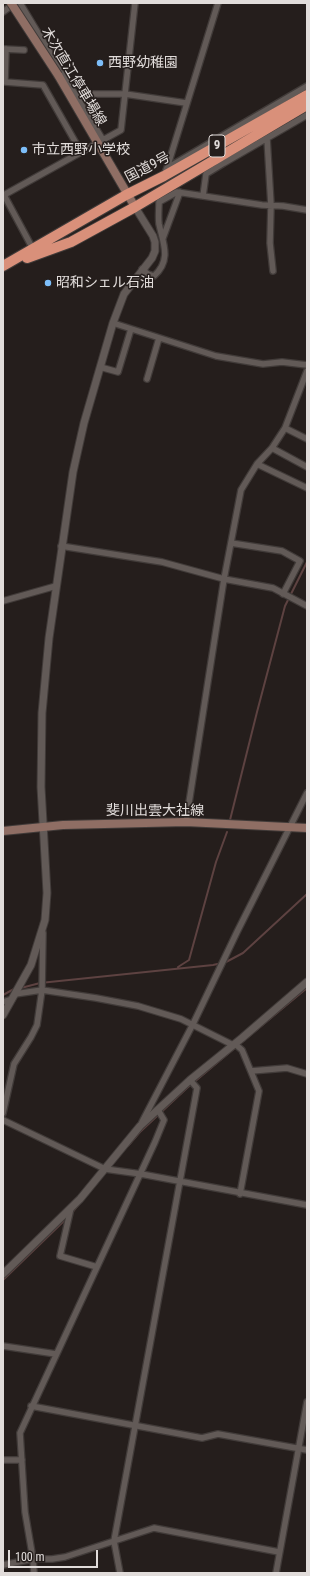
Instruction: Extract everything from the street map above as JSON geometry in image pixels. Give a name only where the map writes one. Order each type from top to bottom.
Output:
[{"type":"highway","name":"国道9号","points":[[3,266],[71,242],[135,207],[302,108],[306,90]]},
{"type":"highway","name":"国道9号","points":[[3,266],[166,172],[302,108]]},
{"type":"main road","name":"木次直江停車場線","points":[[10,3],[100,141],[126,195],[135,207]]},
{"type":"main road","name":"斐川出雲大社線","points":[[3,831],[63,825],[186,822],[307,828]]},
{"type":"street","points":[[3,12],[15,3]]},
{"type":"street","points":[[20,3],[75,94],[100,141]]},
{"type":"street","points":[[33,249],[3,196],[121,130],[135,3]]},
{"type":"street","points":[[166,172],[218,3]]},
{"type":"street","points":[[24,50],[5,49],[5,82],[43,85],[81,152]]},
{"type":"street","points":[[166,172],[306,90]]},
{"type":"street","points":[[75,94],[124,94],[186,104]]},
{"type":"street","points":[[203,196],[206,174],[294,123],[302,108]]},
{"type":"street","points":[[294,123],[302,108]]},
{"type":"street","points":[[267,138],[271,205],[270,243],[273,271]]},
{"type":"street","points":[[212,161],[224,163]]},
{"type":"street","points":[[142,269],[148,274],[154,276],[159,272],[164,260],[165,248],[159,223],[159,202],[177,192],[307,210]]},
{"type":"street","points":[[163,238],[180,192]]},
{"type":"street","points":[[3,1015],[31,965],[43,931],[45,920],[47,893],[42,827],[42,713],[49,638],[61,546],[74,465],[84,423],[113,323],[124,294],[152,258],[154,251],[155,242],[153,236],[135,207]]},
{"type":"street","points":[[113,323],[216,356],[263,364],[282,362],[307,365]]},
{"type":"street","points":[[100,367],[118,372],[131,329]]},
{"type":"street","points":[[147,379],[160,338]]},
{"type":"street","points":[[186,822],[224,579],[241,490],[257,464],[272,448],[285,428],[307,371]]},
{"type":"street","points":[[285,428],[307,439]]},
{"type":"street","points":[[272,448],[307,467]]},
{"type":"street","points":[[257,464],[307,488]]},
{"type":"street","points":[[231,543],[282,551],[300,561],[283,594]]},
{"type":"street","points":[[61,546],[162,562],[224,579],[273,588],[307,606]]},
{"type":"street","points":[[3,601],[56,586]]},
{"type":"street","points":[[140,1126],[193,1024],[237,932],[307,793]]},
{"type":"street","points":[[3,1113],[14,1064],[37,1025],[42,990],[43,931]]},
{"type":"street","points":[[3,1274],[71,1208],[140,1126],[190,1080],[234,1045],[307,982]]},
{"type":"street","points":[[3,1002],[14,997],[42,990],[138,1006],[182,1019],[242,1050],[259,1091],[240,1194]]},
{"type":"street","points":[[251,1071],[287,1068],[307,1074]]},
{"type":"street","points":[[120,1573],[114,1541],[197,1088],[190,1080]]},
{"type":"street","points":[[34,1573],[25,1512],[20,1433],[141,1174],[164,1120],[158,1110]]},
{"type":"street","points":[[3,1120],[105,1169],[141,1174],[240,1194],[307,1205]]},
{"type":"street","points":[[71,1208],[60,1256],[97,1268]]},
{"type":"street","points":[[3,1346],[56,1354]]},
{"type":"street","points":[[276,1573],[307,1402]]},
{"type":"street","points":[[32,1406],[202,1438],[218,1434],[307,1450]]},
{"type":"street","points":[[3,1460],[22,1460]]},
{"type":"street","points":[[3,1565],[33,1559],[65,1557],[154,1528],[279,1552]]},
{"type":"waterway","points":[[230,820],[285,606],[307,562]]},
{"type":"waterway","points":[[178,967],[189,960],[216,862],[227,832]]},
{"type":"waterway","points":[[21,988],[40,983],[213,965],[226,962],[243,953],[307,894]]},
{"type":"waterway","points":[[128,1146],[140,1132],[187,1088],[307,988]]},
{"type":"waterway","points":[[3,995],[14,989]]},
{"type":"waterway","points":[[72,1213],[80,1203]]},
{"type":"waterway","points":[[3,1280],[67,1218]]},
{"type":"place","name":"西野幼稚園","points":[[100,63]]},
{"type":"place","name":"市立西野小学校","points":[[24,150]]},
{"type":"place","name":"昭和シェル石油","points":[[48,283]]}]
